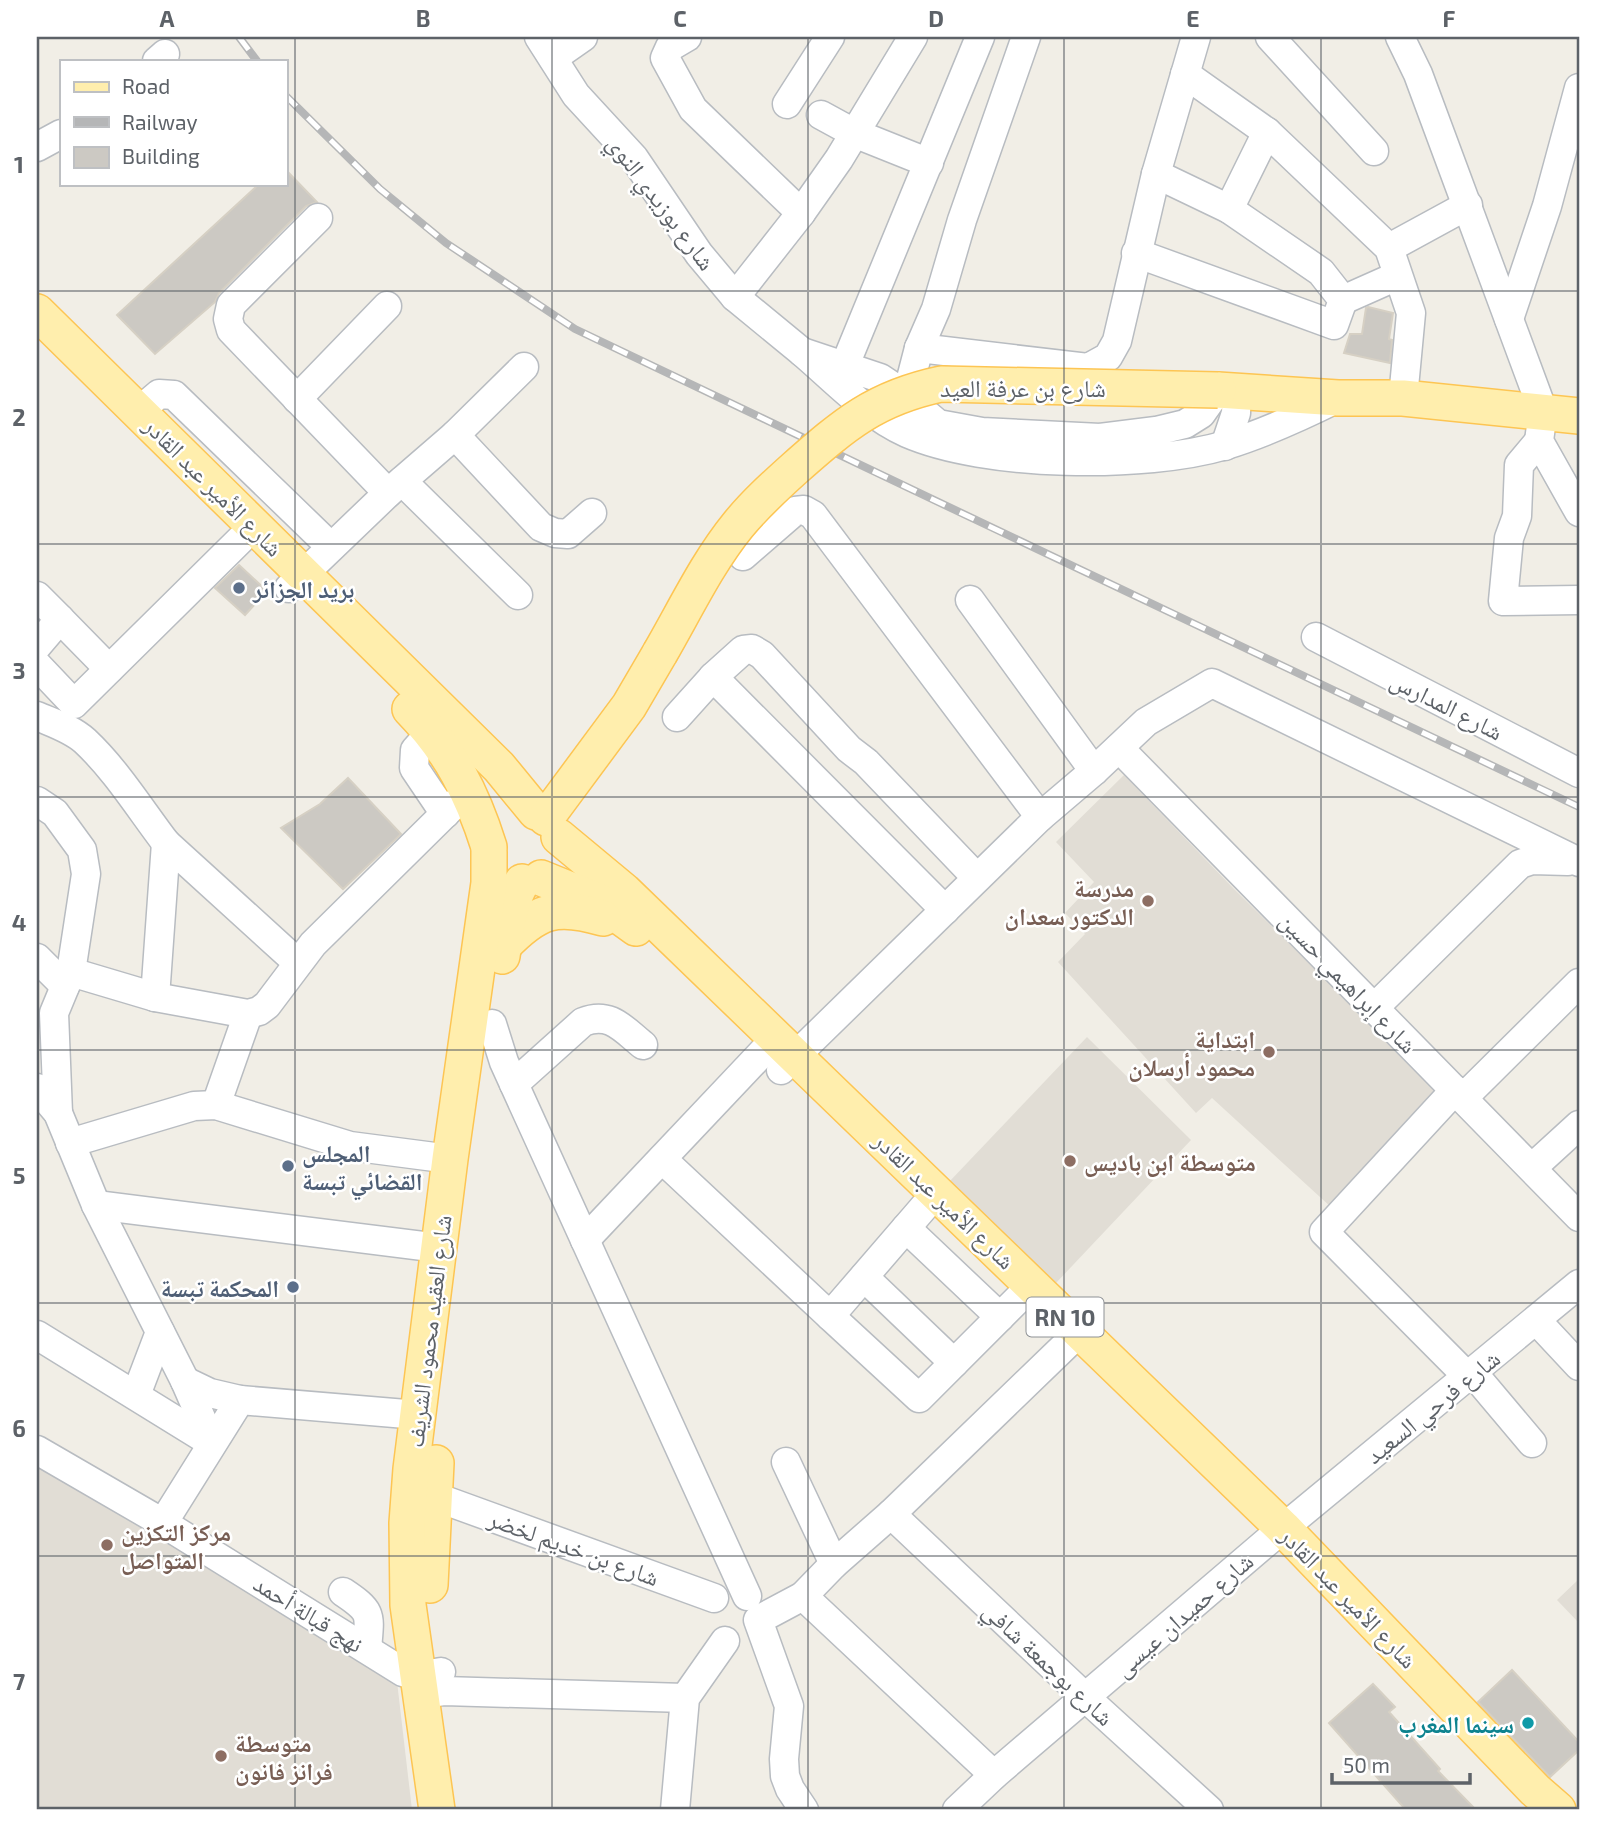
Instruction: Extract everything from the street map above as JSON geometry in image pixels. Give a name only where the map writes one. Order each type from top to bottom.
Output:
[{"type":"main road","name":"شارع الأمير عبد القادر","points":[[37,312],[139,411],[432,731],[456,802],[489,850]]},
{"type":"main road","name":"شارع الأمير عبد القادر","points":[[37,339],[241,539],[296,581],[499,767],[547,822],[624,891],[779,1054],[1558,1810]]},
{"type":"main road","name":"شارع بن عرفة العيد","points":[[547,822],[629,706],[737,525],[765,495],[841,427],[876,406],[909,391],[941,384],[1228,390],[1338,398],[1403,398],[1541,426],[1579,416]]},
{"type":"main road","points":[[524,810],[547,822],[560,849],[557,861],[550,871],[532,880],[505,877],[496,870],[490,859],[489,836],[502,817],[524,810]]},
{"type":"main road","name":"شارع العقيد محمود الشريف","points":[[461,1810],[431,1683],[408,1605],[406,1553],[411,1469],[450,1159],[489,883],[489,850]]},
{"type":"main road","name":"شارع الأمير عبد القادر","points":[[532,880],[600,902],[639,931],[779,1054],[915,1217],[1009,1308],[1067,1344],[1276,1534],[1376,1656],[1510,1790],[1526,1810]]},
{"type":"main road","name":"شارع العقيد محمود الشريف","points":[[437,1810],[431,1683],[433,1496],[504,945],[513,897],[532,880]]},
{"type":"main road","points":[[504,945],[533,919],[555,910],[579,911],[639,931]]},
{"type":"main road","points":[[1566,1810],[1579,1802]]},
{"type":"street","points":[[546,47],[583,37]]},
{"type":"street","points":[[687,37],[670,47],[665,58],[693,109],[801,213]]},
{"type":"street","points":[[787,103],[830,37]]},
{"type":"street","points":[[735,298],[801,213],[855,133],[913,37]]},
{"type":"street","points":[[845,365],[980,37]]},
{"type":"street","points":[[906,433],[906,398],[919,348],[936,309],[962,220],[1026,37]]},
{"type":"street","points":[[919,348],[1088,368],[1108,358],[1117,341],[1156,174],[1196,37]]},
{"type":"street","points":[[1270,37],[1374,151]]},
{"type":"street","points":[[1400,37],[1418,74],[1468,205],[1509,319],[1541,426],[1579,512]]},
{"type":"street","name":"شارع بوزيدي النوي","points":[[546,47],[576,95],[634,158],[699,254],[735,298],[865,407],[906,433],[960,450],[996,456],[1061,461],[1136,458],[1225,446],[1294,420],[1338,398]]},
{"type":"street","points":[[1185,74],[1267,132],[1390,248],[1411,313],[1403,398]]},
{"type":"street","points":[[1509,319],[1548,206],[1579,88]]},
{"type":"street","points":[[821,115],[855,133],[929,163]]},
{"type":"street","points":[[1229,209],[1267,132]]},
{"type":"street","points":[[37,147],[60,135]]},
{"type":"street","points":[[1156,174],[1229,209],[1321,272],[1343,300]]},
{"type":"street","points":[[1390,248],[1468,205]]},
{"type":"street","points":[[318,218],[231,305],[231,330],[297,399],[518,595]]},
{"type":"street","points":[[1136,253],[1334,325],[1343,300],[1397,276]]},
{"type":"street","points":[[297,399],[387,306]]},
{"type":"street","name":"شارع بوزيدي النوي","points":[[802,352],[880,378],[938,424],[955,429],[1100,438],[1156,431],[1185,424],[1228,390]]},
{"type":"street","points":[[296,581],[395,487],[455,435],[524,367]]},
{"type":"street","points":[[1225,446],[1236,412],[1228,390]]},
{"type":"street","points":[[139,411],[159,394],[174,395],[331,547]]},
{"type":"street","points":[[1541,426],[1519,465],[1517,516],[1509,538],[1503,601],[1579,600]]},
{"type":"street","points":[[455,435],[541,527],[555,533],[568,534],[592,513]]},
{"type":"street","points":[[743,556],[794,511],[804,510],[813,515],[1040,817]]},
{"type":"street","points":[[56,715],[109,669],[241,539]]},
{"type":"street","points":[[37,596],[109,669]]},
{"type":"street","points":[[970,600],[1094,771]]},
{"type":"street","points":[[37,646],[60,620]]},
{"type":"street","name":"شارع المدارس","points":[[1316,637],[1579,773]]},
{"type":"street","points":[[677,717],[713,677],[743,650],[752,649],[762,655],[849,749],[866,762],[977,878]]},
{"type":"street","points":[[37,664],[56,715],[108,766],[166,843],[298,963]]},
{"type":"street","points":[[713,677],[945,910]]},
{"type":"street","points":[[585,1240],[662,1159],[945,910],[1040,817],[1146,722],[1212,683],[1579,861]]},
{"type":"street","name":"شارع إبراهيمي حسين","points":[[1119,748],[1579,1216]]},
{"type":"street","points":[[37,801],[54,813],[82,850],[86,874],[68,979],[45,1019],[58,1113],[96,1205],[185,1381],[212,1443]]},
{"type":"street","points":[[37,958],[68,979],[248,1014],[259,1011],[267,1005],[298,963],[341,916],[456,802]]},
{"type":"street","points":[[155,997],[166,843]]},
{"type":"street","points":[[1374,1008],[1520,864],[1532,860],[1579,861]]},
{"type":"street","points":[[1532,1443],[1471,1375],[1324,1232],[1459,1094],[1579,983]]},
{"type":"street","points":[[216,1105],[248,1014]]},
{"type":"street","points":[[514,1084],[583,1022],[595,1017],[608,1018],[643,1045]]},
{"type":"street","points":[[492,1024],[514,1084],[783,1682],[789,1706],[785,1776],[804,1810]]},
{"type":"street","points":[[37,1088],[58,1113]]},
{"type":"street","points":[[70,1143],[194,1106],[216,1105],[350,1146],[450,1159]]},
{"type":"street","points":[[1532,1168],[1579,1125]]},
{"type":"street","points":[[662,1159],[919,1398],[1009,1308]]},
{"type":"street","points":[[96,1205],[439,1248]]},
{"type":"street","points":[[830,1316],[915,1217]]},
{"type":"street","points":[[864,1277],[954,1363]]},
{"type":"street","name":"شارع فرحي السعيد","points":[[1276,1534],[1579,1284]]},
{"type":"street","points":[[1536,1320],[1579,1366]]},
{"type":"street","points":[[136,1395],[160,1332]]},
{"type":"street","points":[[37,1335],[212,1443]]},
{"type":"street","points":[[752,1608],[803,1596],[1067,1344]]},
{"type":"street","points":[[185,1381],[210,1393],[240,1400],[418,1415]]},
{"type":"street","points":[[163,1523],[240,1400]]},
{"type":"street","name":"نهج قبالة أحمد","points":[[37,1450],[163,1523],[404,1672],[431,1683]]},
{"type":"street","points":[[786,1462],[834,1564]]},
{"type":"street","name":"شارع بن خديم لخضر","points":[[433,1496],[714,1598]]},
{"type":"street","name":"شارع بوجمعة شافي","points":[[891,1514],[1209,1810]]},
{"type":"street","name":"شارع حميدان عيسى","points":[[957,1810],[994,1775],[1276,1534]]},
{"type":"street","points":[[726,1591],[741,1592],[752,1608],[755,1629],[742,1640],[724,1641],[717,1637],[707,1623],[709,1605],[714,1598],[726,1591]]},
{"type":"street","points":[[343,1592],[365,1606],[370,1621],[367,1649]]},
{"type":"street","points":[[803,1596],[994,1775]]},
{"type":"street","points":[[675,1810],[685,1698],[724,1641]]},
{"type":"street","points":[[431,1683],[685,1698]]},
{"type":"shaded area","name":"ابتداية محمود أرسلان","points":[[1124,775],[1234,889],[1440,1092],[1332,1208],[1212,1098],[1196,1113],[1058,962],[1085,934],[1065,913],[1094,882],[1056,842]]},
{"type":"shaded area","name":"متوسطة ابن باديس","points":[[1087,1037],[1191,1140],[1056,1283],[949,1182]]},
{"type":"shaded area","points":[[37,1464],[396,1673],[412,1810],[37,1810]]},
{"type":"shaded area","points":[[1579,1579],[1579,1623],[1557,1600]]},
{"type":"building","points":[[287,171],[317,202],[306,206],[219,293],[215,302],[155,354],[117,315],[257,186],[287,186]]},
{"type":"building","points":[[1368,307],[1393,313],[1389,339],[1392,340],[1390,363],[1344,353],[1350,334],[1362,334]]},
{"type":"building","name":"بريد الجزائر","points":[[239,565],[267,591],[245,615],[215,588]]},
{"type":"building","points":[[348,778],[401,834],[343,889],[281,828],[320,804]]},
{"type":"building","name":"سينما المغرب","points":[[1512,1670],[1579,1742],[1579,1750],[1550,1777],[1478,1702]]},
{"type":"building","points":[[1373,1684],[1395,1707],[1389,1712],[1440,1769],[1438,1771],[1476,1810],[1406,1810],[1329,1723]]},
{"type":"railway","points":[[239,37],[256,60]]},
{"type":"railway","points":[[287,97],[380,189],[446,243],[575,329],[1579,807]]},
{"type":"place","name":"بريد الجزائر","points":[[239,588]]},
{"type":"place","name":"مدرسة الدكتور سعدان","points":[[1148,901]]},
{"type":"place","name":"ابتداية محمود أرسلان","points":[[1269,1052]]},
{"type":"place","name":"متوسطة ابن باديس","points":[[1070,1161]]},
{"type":"place","name":"المجلس القضائي تبسة","points":[[288,1166]]},
{"type":"place","name":"المحكمة تبسة","points":[[293,1287]]},
{"type":"place","name":"مركز التكزين المتواصل","points":[[107,1545]]},
{"type":"place","name":"سينما المغرب","points":[[1528,1723]]},
{"type":"place","name":"متوسطة فرانز فانون","points":[[221,1756]]}]
